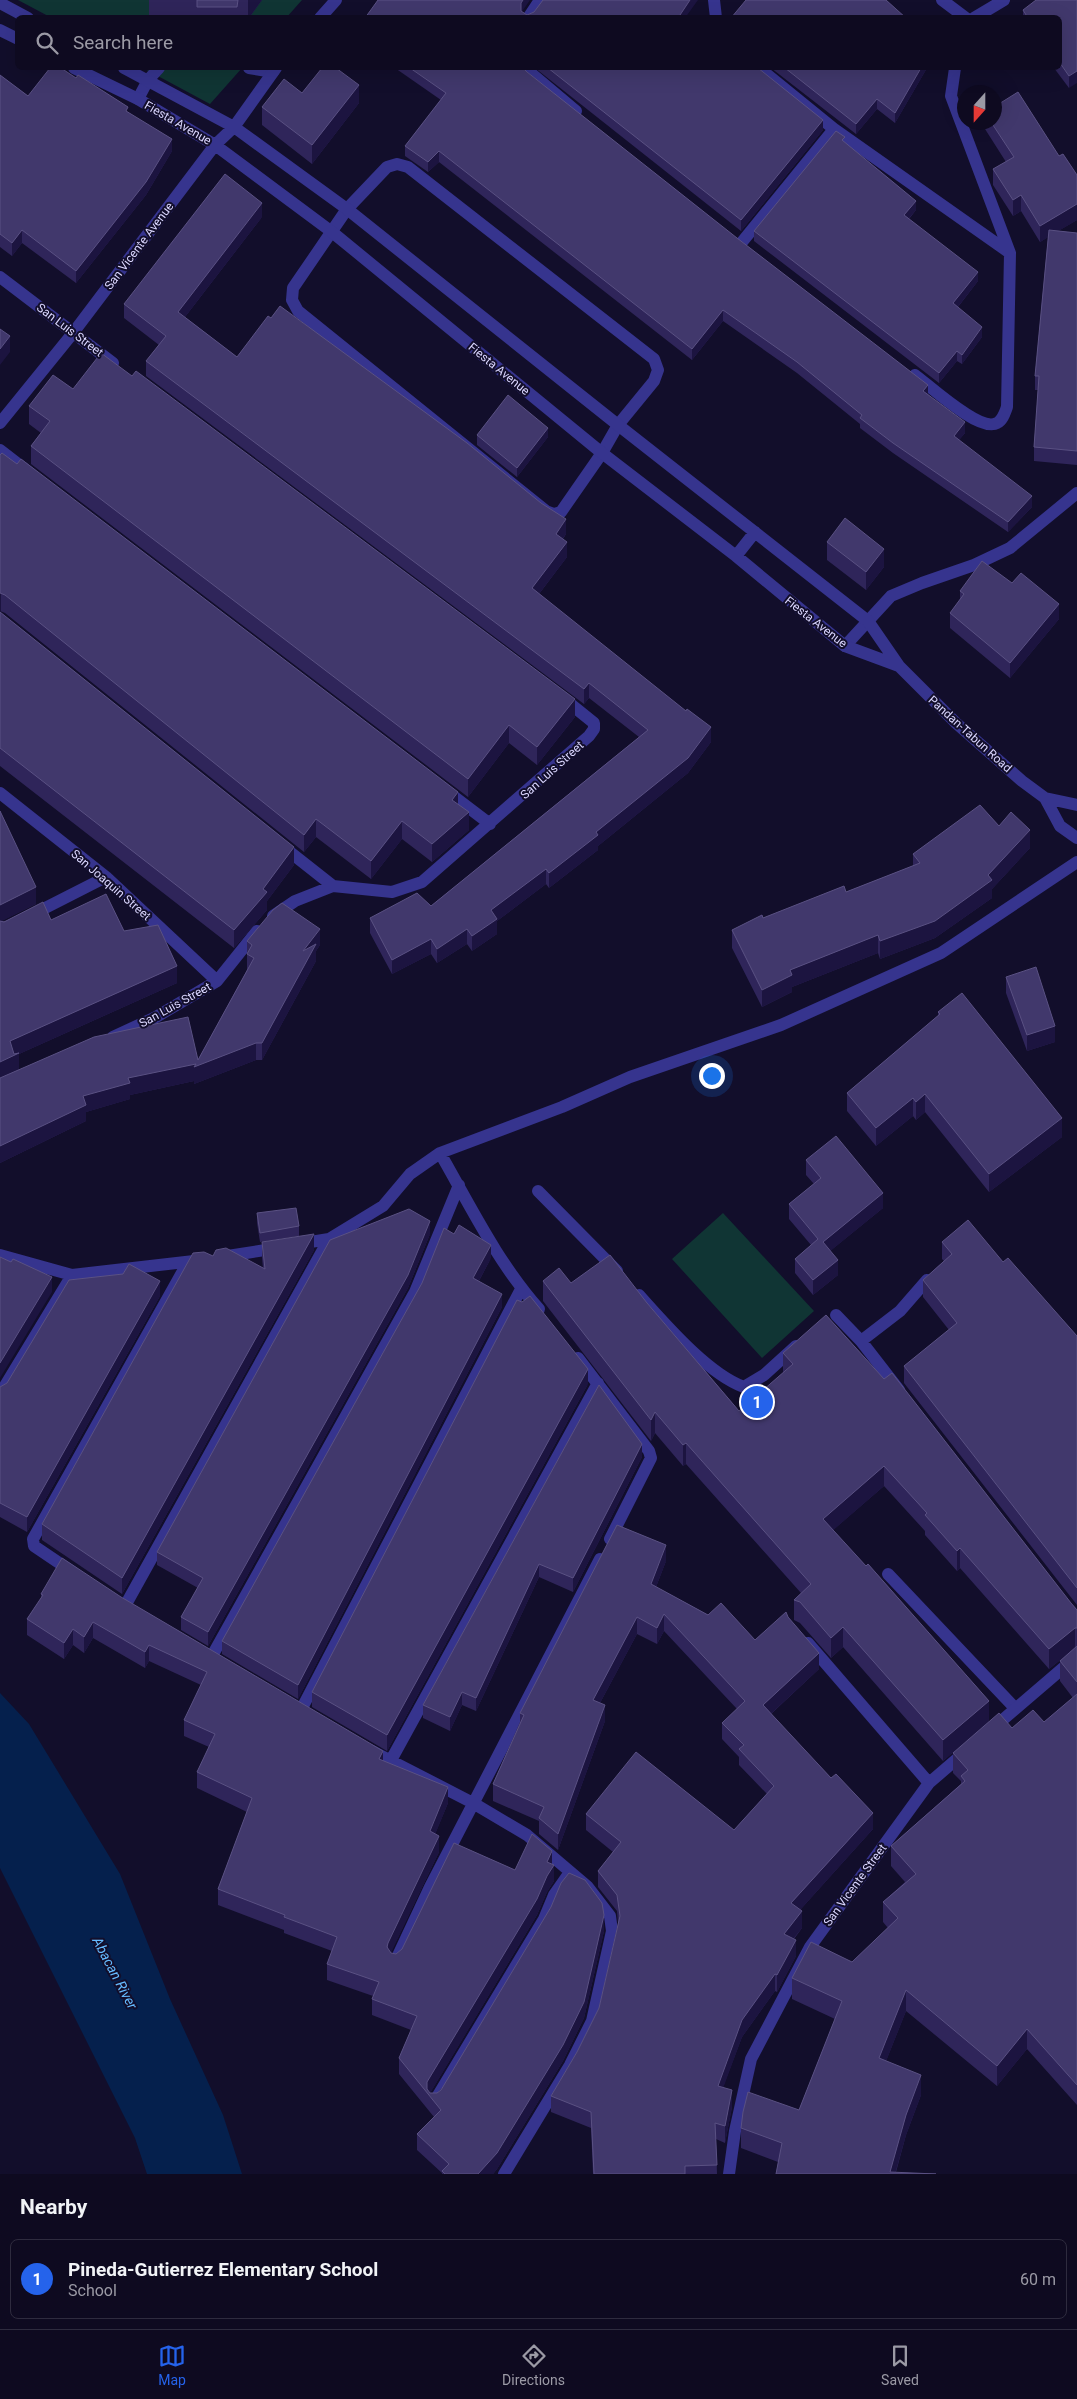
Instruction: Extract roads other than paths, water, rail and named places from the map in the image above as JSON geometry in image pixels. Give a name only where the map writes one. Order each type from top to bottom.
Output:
[{"type":"street","points":[[323,15],[336,0]]},
{"type":"street","points":[[530,15],[540,0]]},
{"type":"street","points":[[714,0],[716,15]]},
{"type":"street","points":[[942,0],[962,15]]},
{"type":"street","points":[[979,15],[1004,0]]},
{"type":"street","points":[[0,3],[22,15]]},
{"type":"street","points":[[0,30],[15,38]]},
{"type":"street","name":"Fiesta Avenue","points":[[78,70],[138,99],[216,145],[332,232],[602,453],[736,556],[845,646],[898,666]]},
{"type":"street","name":"Fiesta Avenue","points":[[128,70],[234,127],[347,209],[868,621],[898,666]]},
{"type":"street","points":[[138,99],[148,80],[157,70]]},
{"type":"street","name":"San Vicente Avenue","points":[[0,423],[73,333],[216,145],[234,127],[275,70]]},
{"type":"street","points":[[527,70],[586,119]]},
{"type":"street","points":[[761,70],[834,129],[1010,254]]},
{"type":"street","points":[[908,370],[969,416],[984,425],[996,423],[1002,417],[1007,406],[1010,254],[951,96],[955,70]]},
{"type":"street","points":[[742,242],[834,129]]},
{"type":"street","points":[[397,164],[408,167],[654,359],[658,370],[654,381],[618,425],[602,453],[561,512],[554,514],[546,511],[298,311],[292,300],[293,288],[347,209],[387,166],[397,164]]},
{"type":"street","name":"San Luis Street","points":[[0,277],[121,369]]},
{"type":"street","points":[[0,450],[40,480]]},
{"type":"street","points":[[845,646],[891,596],[1010,548],[1077,493]]},
{"type":"street","points":[[736,556],[755,532]]},
{"type":"street","name":"Pandan-Tabun Road","points":[[898,666],[956,723],[1022,781],[1045,798],[1077,805]]},
{"type":"street","name":"San Luis Street","points":[[104,1040],[156,1017],[217,981],[267,920],[295,901],[333,886],[392,892],[422,882],[589,736],[594,729],[594,723],[590,718],[550,689]]},
{"type":"street","points":[[435,782],[490,824]]},
{"type":"street","name":"San Joaquin Street","points":[[0,793],[106,877],[217,981]]},
{"type":"street","name":"Pandan-Tabun Road","points":[[1045,798],[1060,826],[1077,838]]},
{"type":"street","points":[[271,837],[333,886]]},
{"type":"street","points":[[0,1255],[72,1275],[188,1262],[329,1239],[383,1206],[410,1174],[440,1153],[562,1107],[630,1077],[780,1025],[941,953],[1077,862]]},
{"type":"street","points":[[0,931],[106,877]]},
{"type":"street","points":[[440,1153],[459,1185],[475,1218],[521,1289],[546,1317]]},
{"type":"street","points":[[212,1656],[415,1292],[459,1185]]},
{"type":"street","points":[[538,1191],[672,1331],[728,1381],[744,1387],[764,1375],[804,1338]]},
{"type":"street","points":[[125,1606],[329,1239]]},
{"type":"street","points":[[83,1579],[41,1553],[34,1546],[33,1539],[188,1262]]},
{"type":"street","points":[[0,1394],[72,1275]]},
{"type":"street","points":[[861,1341],[900,1310],[927,1280]]},
{"type":"street","points":[[301,1710],[521,1289]]},
{"type":"street","points":[[823,1322],[828,1317],[836,1316],[861,1341],[904,1396]]},
{"type":"street","points":[[395,1962],[473,1803],[652,1458],[649,1451],[572,1351]]},
{"type":"street","points":[[390,1762],[598,1383]]},
{"type":"street","points":[[888,1574],[1015,1708]]},
{"type":"street","points":[[800,1634],[929,1783]]},
{"type":"street","name":"San Vicente Street","points":[[729,2174],[735,2131],[751,2059],[810,1947],[929,1783],[1077,1656]]},
{"type":"street","points":[[358,1743],[390,1762],[473,1803],[528,1835],[587,1886],[610,1916],[612,1931],[592,2022],[570,2065],[504,2174]]},
{"type":"street","points":[[434,2102],[544,1919],[554,1896],[571,1871]]},
{"type":"water","name":"Abacan River","points":[[0,1693],[29,1724],[120,1874],[170,1999],[223,2115],[242,2174],[147,2174],[135,2138],[0,1868]]},
{"type":"place","name":"Pineda-Gutierrez Elementary School","points":[[757,1402]]}]
